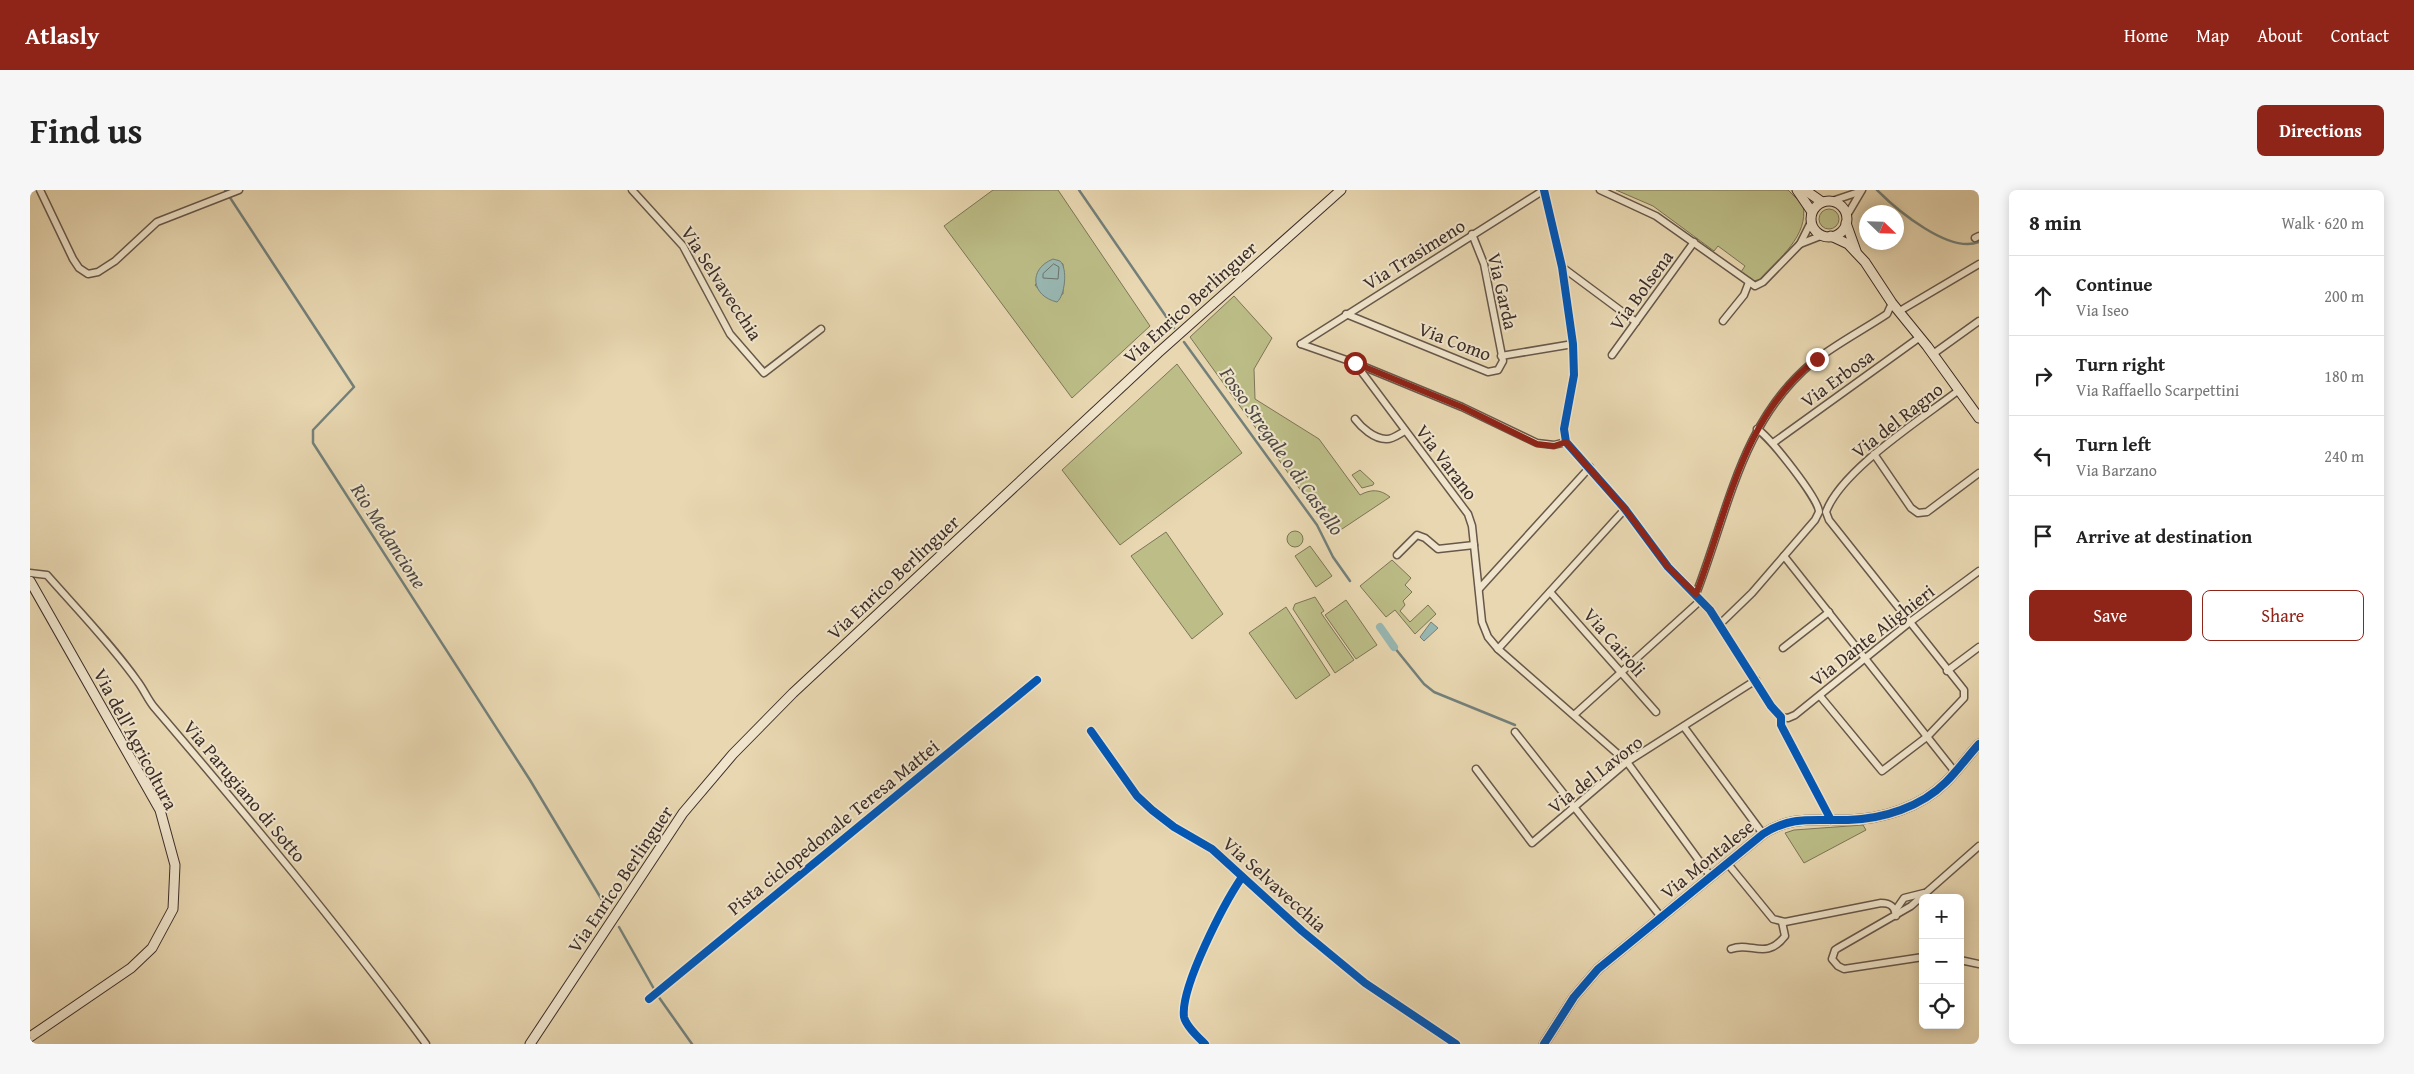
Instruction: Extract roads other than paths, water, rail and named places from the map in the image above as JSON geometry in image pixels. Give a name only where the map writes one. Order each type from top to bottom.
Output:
[{"type":"street","points":[[40,190],[73,259],[79,268],[88,274],[98,272],[115,261],[157,222],[240,190]]},
{"type":"street","name":"Via Selvavecchia","points":[[632,190],[682,246],[730,334],[764,373],[820,329]]},
{"type":"street","name":"Via Enrico Berlinguer","points":[[530,1044],[683,813],[733,754],[773,712],[1158,353],[1341,190]]},
{"type":"street","points":[[1544,190],[1562,267],[1573,344],[1574,375],[1564,429],[1566,442],[1625,509],[1668,567],[1698,597],[1720,624],[1771,706],[1781,717],[1781,724],[1832,820]]},
{"type":"street","name":"Via Trasimeno","points":[[1355,363],[1301,344],[1544,190]]},
{"type":"street","points":[[1600,190],[1645,209],[1755,286],[1761,284],[1800,244],[1811,222],[1812,212],[1822,202],[1832,201],[1860,191]]},
{"type":"street","points":[[1797,190],[1812,212]]},
{"type":"street","points":[[1805,190],[1822,202]]},
{"type":"street","points":[[1800,244],[1840,232],[1860,191]]},
{"type":"street","points":[[1832,201],[1842,207],[1856,252]]},
{"type":"street","points":[[1811,222],[1816,231],[1848,244],[1856,252],[1903,309],[1919,336]]},
{"type":"street","name":"Via Garda","points":[[1472,234],[1484,264],[1502,356]]},
{"type":"street","name":"Via Bolsena","points":[[1612,355],[1694,242]]},
{"type":"street","points":[[1903,309],[1979,264]]},
{"type":"street","points":[[1562,267],[1636,322]]},
{"type":"street","points":[[1878,281],[1892,303],[1933,354],[1979,418]]},
{"type":"street","points":[[1723,321],[1744,295],[1749,282]]},
{"type":"street","points":[[1574,715],[1698,597],[1739,466],[1756,429],[1775,403],[1808,367],[1887,314],[1892,303]]},
{"type":"street","name":"Via Como","points":[[1346,314],[1488,372],[1495,372],[1501,367],[1502,356],[1573,344]]},
{"type":"street","points":[[1933,354],[1979,320]]},
{"type":"street","name":"Via Erbosa","points":[[1773,443],[1919,336]]},
{"type":"street","points":[[1355,363],[1462,407],[1537,444],[1554,446],[1566,442]]},
{"type":"street","name":"Via Varano","points":[[1355,363],[1468,514],[1474,545],[1484,628],[1488,637],[1627,762],[1711,877]]},
{"type":"street","name":"Via del Ragno","points":[[1834,496],[1874,454],[1959,390]]},
{"type":"street","points":[[1355,419],[1364,429],[1383,439],[1389,439],[1405,431]]},
{"type":"street","points":[[1720,624],[1752,593],[1815,520],[1819,508],[1773,443],[1756,429]]},
{"type":"street","points":[[1874,454],[1911,508],[1918,513],[1927,512],[1979,473]]},
{"type":"street","points":[[1479,589],[1590,467]]},
{"type":"street","points":[[1815,500],[1820,504],[1834,496]]},
{"type":"street","points":[[1829,520],[1826,512],[1834,496]]},
{"type":"street","points":[[1498,648],[1625,509]]},
{"type":"street","points":[[1815,520],[1824,516],[1829,520],[1964,690],[1964,698],[1928,736],[1882,771],[1820,696]]},
{"type":"street","points":[[1397,555],[1417,536],[1425,538],[1438,549],[1474,545]]},
{"type":"street","points":[[1784,556],[1955,772]]},
{"type":"street","name":"Via Dante Alighieri","points":[[1781,717],[1788,718],[1795,715],[1910,622],[1979,571]]},
{"type":"street","name":"Via Parugiano di Sotto","points":[[30,573],[47,574],[138,681],[153,705],[288,867],[382,984],[426,1044]]},
{"type":"street","name":"Via dell'Agricoltura","points":[[30,581],[160,810],[176,865],[173,909],[152,948],[131,968],[30,1037]]},
{"type":"street","name":"Via Cairoli","points":[[1550,592],[1656,712]]},
{"type":"street","points":[[1783,648],[1829,612]]},
{"type":"street","points":[[1947,671],[1979,647]]},
{"type":"street","name":"Via del Lavoro","points":[[1476,769],[1532,843],[1627,762],[1756,680]]},
{"type":"street","points":[[1684,727],[1762,834]]},
{"type":"street","points":[[1515,732],[1661,916]]},
{"type":"street","name":"Via Montalese","points":[[1544,1044],[1574,997],[1598,969],[1661,916],[1728,864],[1762,834],[1776,825],[1799,819],[1872,818],[1897,811],[1931,794],[1955,772],[1979,744]]},
{"type":"street","points":[[1919,958],[1849,969],[1841,968],[1834,963],[1833,954],[1834,950],[1911,906],[1979,846]]},
{"type":"street","points":[[1728,864],[1773,919],[1782,922],[1881,903],[1890,904],[1896,913]]},
{"type":"street","points":[[1896,913],[1904,898],[1924,893]]},
{"type":"street","points":[[1731,949],[1742,946],[1759,950],[1780,943],[1785,936],[1782,922]]},
{"type":"street","points":[[1964,961],[1979,964]]},
{"type":"water","points":[[1053,259],[1060,261],[1065,275],[1064,288],[1057,302],[1048,299],[1042,294],[1036,282],[1036,275],[1039,269]]},
{"type":"water","points":[[1431,622],[1438,628],[1424,641],[1420,637]]},
{"type":"waterway","name":"Rio Medancione","points":[[225,190],[354,387],[313,430],[313,443],[530,780],[605,905]]},
{"type":"waterway","name":"Fosso Stregale o di Castello","points":[[1079,190],[1174,328]]},
{"type":"waterway","points":[[1877,190],[1910,218],[1939,236],[1953,242],[1967,244],[1979,242]]},
{"type":"waterway","name":"Fosso Stregale o di Castello","points":[[1184,342],[1317,525],[1333,557],[1350,581]]},
{"type":"waterway","name":"Fosso Stregale o di Castello","points":[[1380,627],[1394,647]]},
{"type":"waterway","name":"Fosso Stregale o di Castello","points":[[1394,647],[1424,684],[1434,692],[1515,725]]},
{"type":"waterway","name":"Rio Medancione","points":[[619,927],[658,996],[692,1044]]}]
